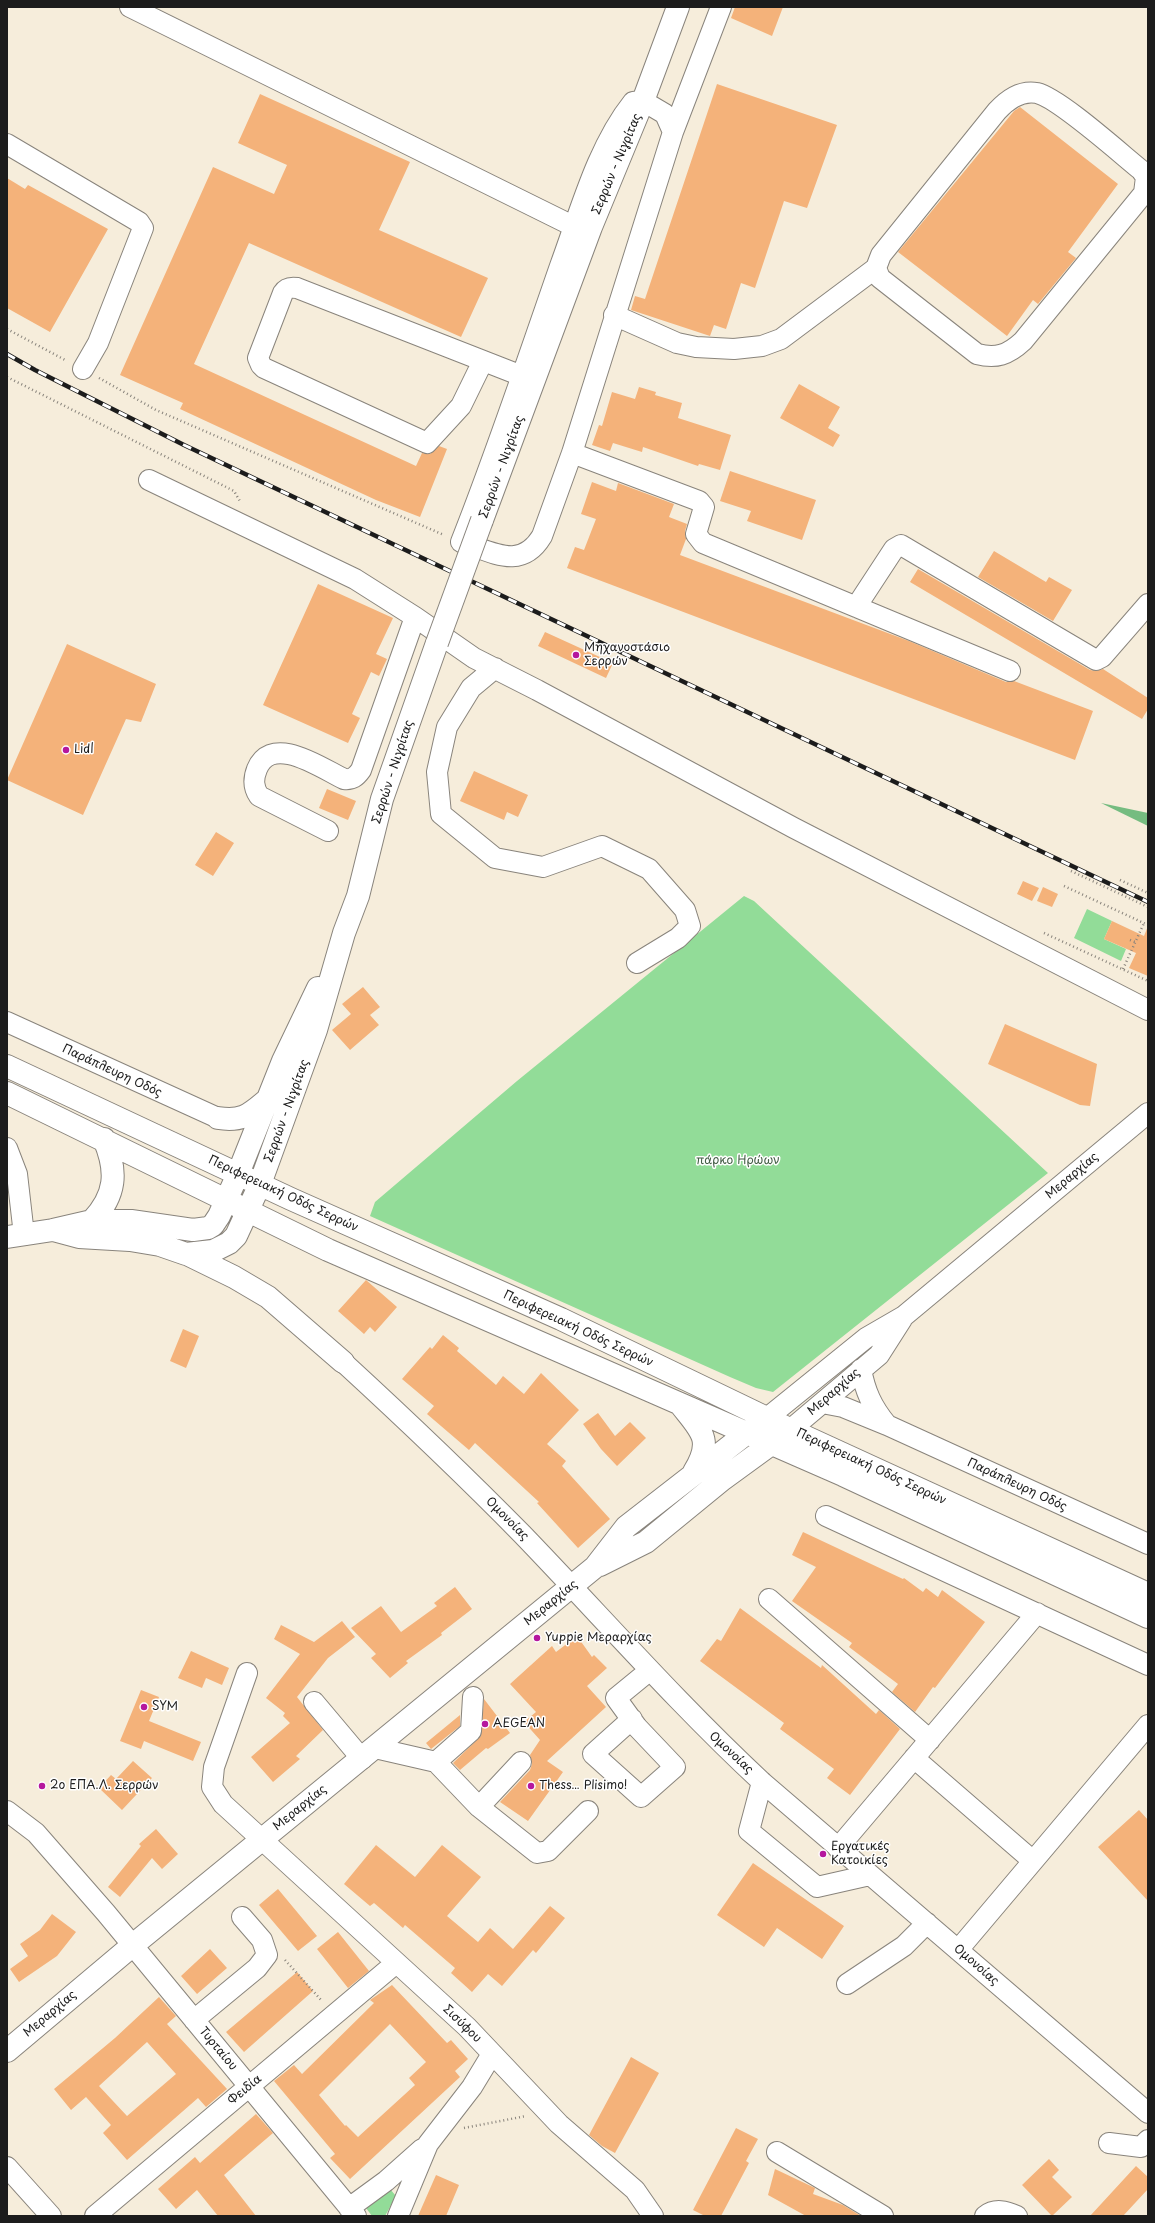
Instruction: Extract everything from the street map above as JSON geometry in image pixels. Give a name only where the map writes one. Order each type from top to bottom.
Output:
[{"type":"main road","name":"Σερρών - Νιγρίτας","points":[[53,1230],[79,1237],[130,1240],[160,1245],[186,1254],[213,1251],[229,1243],[236,1236],[260,1184],[316,1030],[344,933],[358,896],[382,799],[526,382],[643,101],[678,7]]},
{"type":"main road","name":"Σερρών - Νιγρίτας","points":[[53,1230],[92,1221],[131,1221],[183,1229],[201,1229],[213,1225],[220,1216],[242,1167],[286,1055],[344,933]]},
{"type":"main road","name":"Περιφερειακή Οδός Σερρών","points":[[7,1066],[242,1167],[260,1184],[561,1319],[790,1430],[1148,1594]]},
{"type":"main road","name":"Περιφερειακή Οδός Σερρών","points":[[7,1094],[104,1139],[248,1211],[447,1304],[680,1403],[1148,1617]]},
{"type":"main road","points":[[218,1118],[241,1118],[248,1115],[269,1098]]},
{"type":"main road","points":[[218,1118],[235,1133],[242,1167]]},
{"type":"main road","points":[[92,1221],[106,1201],[113,1184],[112,1167],[104,1139]]},
{"type":"main road","points":[[15,1236],[53,1230]]},
{"type":"main road","points":[[186,1254],[234,1277],[268,1297],[343,1362]]},
{"type":"main road","points":[[680,1403],[701,1432],[705,1444],[703,1456],[693,1473]]},
{"type":"main road","name":"Μεραρχίας","points":[[7,2051],[133,1945],[595,1567],[626,1527],[693,1473],[767,1418]]},
{"type":"main road","name":"Μεραρχίας","points":[[595,1567],[646,1542],[723,1479],[790,1430]]},
{"type":"street","points":[[130,7],[575,227]]},
{"type":"street","points":[[673,132],[665,114],[643,101],[633,102],[613,130],[603,151],[575,227],[526,382],[461,542],[514,558],[525,555],[535,548],[542,536],[572,453],[673,132],[721,7]]},
{"type":"street","points":[[614,316],[677,343],[696,347],[734,350],[762,346],[781,339],[876,268],[881,256],[997,111],[1016,96],[1027,93],[1037,93],[1053,100],[1142,170],[1146,176],[1144,193],[1023,341],[1015,349],[1003,355],[988,357],[977,354],[880,278],[876,268]]},
{"type":"street","points":[[7,144],[142,225],[142,232],[98,343],[83,369]]},
{"type":"street","points":[[483,361],[461,406],[427,443],[264,368],[261,366],[258,358],[283,294],[285,290],[293,287],[483,361],[526,382]]},
{"type":"street","points":[[572,453],[699,501],[704,507],[697,530],[699,541],[1010,671]]},
{"type":"street","points":[[149,480],[355,579],[415,617],[458,648],[794,828],[1148,1010]]},
{"type":"street","points":[[856,607],[894,549],[901,545],[1096,660],[1102,658],[1148,604]]},
{"type":"street","points":[[328,831],[259,796],[254,786],[256,773],[262,760],[270,754],[284,752],[298,756],[344,779],[349,780],[357,775],[361,770],[415,617]]},
{"type":"street","points":[[495,668],[471,688],[447,727],[437,772],[441,814],[493,858],[543,867],[602,846],[649,870],[685,910],[690,926],[678,938],[637,963]]},
{"type":"street","name":"Παράπλευρη Οδός","points":[[7,1022],[218,1118]]},
{"type":"street","name":"Μεραρχίας","points":[[767,1418],[866,1338],[904,1316],[1148,1113]]},
{"type":"street","points":[[7,1148],[17,1174],[15,1236]]},
{"type":"street","name":"Μεραρχίας","points":[[790,1430],[879,1355],[904,1316]]},
{"type":"street","name":"Ομονοίας","points":[[343,1362],[486,1499],[572,1586],[649,1671],[703,1726],[762,1782],[1148,2113]]},
{"type":"street","points":[[861,1369],[864,1384],[874,1409],[887,1425]]},
{"type":"street","name":"Παράπλευρη Οδός","points":[[822,1403],[843,1407],[887,1425],[1148,1544]]},
{"type":"street","points":[[826,1516],[1148,1665]]},
{"type":"street","points":[[769,1599],[930,1740]]},
{"type":"street","points":[[838,1848],[1037,1613]]},
{"type":"street","points":[[632,1719],[616,1698],[649,1671]]},
{"type":"street","name":"Σισύφου","points":[[247,1673],[214,1766],[212,1787],[223,1804],[467,2028],[546,2111],[635,2190],[653,2216]]},
{"type":"street","points":[[436,1762],[470,1731],[473,1698]]},
{"type":"street","points":[[314,1702],[368,1754],[436,1762],[479,1807],[534,1851],[541,1854],[548,1851],[588,1811]]},
{"type":"street","points":[[958,1950],[1148,1725]]},
{"type":"street","points":[[914,1758],[1033,1861]]},
{"type":"street","points":[[479,1807],[521,1762]]},
{"type":"street","points":[[762,1782],[749,1831],[817,1887],[870,1875]]},
{"type":"street","name":"Τυρταίου","points":[[7,1811],[36,1833],[133,1945],[352,2212],[431,2140],[472,2087],[492,2054]]},
{"type":"street","points":[[194,2020],[257,1968],[267,1955],[267,1949],[262,1940],[242,1917]]},
{"type":"street","points":[[847,1984],[904,1946],[927,1924]]},
{"type":"street","name":"Φειδία","points":[[95,2216],[396,1963]]},
{"type":"street","name":"Τυρταίου","points":[[398,2216],[431,2140]]},
{"type":"street","points":[[1109,2143],[1141,2148],[1148,2140]]},
{"type":"street","points":[[777,2152],[883,2216]]},
{"type":"street","points":[[7,2167],[51,2216]]},
{"type":"street","points":[[985,2216],[993,2211],[1003,2211],[1017,2216]]},
{"type":"path","points":[[7,329],[156,410],[461,542]]},
{"type":"path","points":[[7,377],[234,491],[260,534]]},
{"type":"path","points":[[1071,871],[1148,907]]},
{"type":"path","points":[[1120,880],[1148,893]]},
{"type":"path","points":[[1064,886],[1148,925]]},
{"type":"path","points":[[1123,969],[1144,923]]},
{"type":"path","points":[[1044,933],[1148,981]]},
{"type":"path","points":[[1130,940],[1135,942]]},
{"type":"path","points":[[267,1949],[276,1951],[297,1972],[334,2015]]},
{"type":"path","points":[[431,2140],[484,2123],[546,2111]]},
{"type":"green space","points":[[1101,803],[1148,813],[1148,826]]},
{"type":"green space","name":"πάρκο Ηρώων","points":[[744,896],[754,901],[1048,1173],[773,1392],[756,1388],[730,1377],[370,1216],[375,1202],[517,1081]]},
{"type":"green space","points":[[1087,909],[1112,921],[1104,939],[1126,949],[1121,961],[1074,938]]},
{"type":"green space","points":[[390,2189],[396,2196],[385,2216],[372,2216],[366,2208]]},
{"type":"building","points":[[735,7],[783,7],[772,36],[731,18]]},
{"type":"building","points":[[717,84],[837,125],[807,208],[784,201],[755,288],[741,283],[726,329],[714,325],[710,336],[631,310],[635,296],[645,299]]},
{"type":"building","points":[[260,94],[410,162],[379,230],[488,278],[461,337],[249,243],[194,364],[416,466],[422,453],[430,454],[439,446],[447,449],[420,517],[376,500],[180,409],[183,403],[120,375],[213,167],[274,194],[287,165],[238,143]]},
{"type":"building","points":[[1020,107],[1118,184],[1068,252],[1076,258],[1038,304],[1033,300],[1007,336],[898,252],[1014,111]]},
{"type":"building","points":[[7,178],[25,189],[28,185],[108,229],[50,332],[7,308]]},
{"type":"building","points":[[799,384],[840,407],[828,428],[840,435],[833,447],[780,418]]},
{"type":"building","points":[[639,387],[656,392],[655,395],[682,403],[678,418],[731,435],[720,470],[699,464],[698,466],[643,447],[642,452],[613,443],[610,451],[592,445],[599,425],[602,426],[612,392],[635,399]]},
{"type":"building","points":[[730,471],[816,500],[802,540],[747,521],[751,511],[720,501]]},
{"type":"building","points":[[592,482],[616,491],[618,483],[674,504],[669,517],[687,524],[685,531],[686,539],[680,555],[909,641],[1006,682],[1014,681],[1093,711],[1075,760],[567,568],[575,547],[584,550],[596,519],[581,514]]},
{"type":"building","points":[[994,551],[1046,582],[1049,577],[1072,590],[1053,621],[978,577]]},
{"type":"building","points":[[918,569],[1090,670],[1096,671],[1103,669],[1148,698],[1148,709],[1142,719],[910,582]]},
{"type":"building","points":[[318,584],[393,618],[376,654],[387,659],[379,676],[371,672],[352,714],[360,718],[348,743],[263,705]]},
{"type":"building","name":"Μηχανοστάσιο Σερρών","points":[[545,632],[613,663],[606,678],[538,646]]},
{"type":"building","name":"Lidl","points":[[67,644],[156,684],[141,722],[126,719],[83,815],[7,780]]},
{"type":"building","points":[[474,771],[528,795],[518,817],[507,812],[504,820],[460,801]]},
{"type":"building","points":[[327,789],[356,801],[348,820],[319,808]]},
{"type":"building","points":[[216,832],[234,843],[213,876],[195,865]]},
{"type":"building","points":[[1023,881],[1039,888],[1032,901],[1017,894]]},
{"type":"building","points":[[1043,887],[1058,894],[1052,907],[1037,901]]},
{"type":"building","points":[[1112,921],[1144,936],[1148,926],[1148,976],[1129,968],[1136,953],[1104,939]]},
{"type":"building","points":[[363,987],[380,1007],[370,1015],[379,1025],[350,1050],[332,1030],[351,1014],[342,1004]]},
{"type":"building","points":[[1005,1024],[1097,1064],[1090,1106],[1080,1105],[988,1064]]},
{"type":"building","points":[[366,1280],[397,1307],[375,1332],[370,1327],[364,1334],[338,1311]]},
{"type":"building","points":[[183,1329],[199,1336],[186,1368],[170,1361]]},
{"type":"building","points":[[443,1335],[459,1348],[457,1351],[496,1385],[503,1376],[524,1394],[541,1373],[579,1410],[547,1444],[566,1461],[562,1466],[610,1519],[578,1548],[537,1503],[539,1502],[475,1443],[469,1450],[427,1414],[434,1406],[402,1379],[430,1347],[432,1349]]},
{"type":"building","points":[[598,1413],[615,1436],[630,1422],[646,1438],[617,1466],[601,1449],[583,1424]]},
{"type":"building","points":[[803,1532],[903,1579],[904,1578],[923,1592],[926,1588],[938,1597],[942,1590],[985,1622],[915,1712],[892,1692],[898,1684],[849,1647],[852,1643],[792,1601],[816,1567],[792,1555]]},
{"type":"building","points":[[455,1587],[472,1609],[441,1633],[442,1635],[406,1661],[408,1663],[390,1678],[371,1658],[376,1654],[351,1628],[381,1606],[401,1632],[437,1606],[434,1603]]},
{"type":"building","points":[[740,1608],[821,1668],[822,1665],[876,1714],[879,1710],[900,1729],[850,1795],[827,1778],[834,1769],[780,1729],[784,1723],[700,1661],[717,1639],[721,1641]]},
{"type":"building","points":[[342,1621],[355,1637],[328,1658],[297,1697],[323,1730],[296,1756],[300,1759],[273,1782],[251,1757],[290,1723],[283,1716],[285,1713],[266,1698],[300,1654],[274,1639],[281,1625],[314,1642]]},
{"type":"building","points":[[577,1636],[592,1657],[594,1655],[607,1668],[587,1686],[606,1707],[547,1761],[563,1772],[528,1821],[500,1802],[530,1770],[532,1764],[530,1755],[540,1740],[524,1722],[536,1712],[510,1684],[552,1646],[556,1652]]},
{"type":"building","points":[[191,1651],[229,1668],[222,1685],[206,1678],[202,1688],[178,1678]]},
{"type":"building","name":"SYM","points":[[141,1690],[159,1697],[149,1721],[201,1742],[193,1761],[144,1741],[141,1749],[120,1741]]},
{"type":"building","name":"AEGEAN","points":[[484,1699],[510,1733],[488,1749],[486,1748],[460,1770],[453,1763],[481,1736]]},
{"type":"building","points":[[460,1715],[460,1726],[431,1749],[426,1743]]},
{"type":"building","points":[[133,1761],[152,1778],[122,1810],[99,1788],[111,1775],[116,1779]]},
{"type":"building","points":[[1139,1810],[1148,1820],[1148,1901],[1098,1847]]},
{"type":"building","points":[[156,1829],[178,1854],[162,1869],[152,1858],[120,1897],[108,1887],[141,1846],[139,1844]]},
{"type":"building","points":[[376,1845],[415,1877],[442,1845],[481,1877],[447,1916],[478,1942],[490,1928],[513,1949],[550,1906],[565,1918],[536,1953],[533,1950],[502,1986],[488,1974],[472,1992],[451,1973],[455,1968],[405,1925],[403,1928],[374,1903],[370,1906],[344,1884]]},
{"type":"building","points":[[753,1863],[844,1926],[822,1959],[777,1928],[764,1947],[717,1915]]},
{"type":"building","points":[[278,1889],[317,1936],[298,1951],[259,1905]]},
{"type":"building","points":[[52,1914],[76,1932],[57,1956],[19,1982],[10,1969],[28,1956],[20,1944],[40,1930]]},
{"type":"building","points":[[338,1932],[369,1971],[348,1988],[317,1949]]},
{"type":"building","points":[[210,1949],[227,1968],[197,1994],[181,1976]]},
{"type":"building","points":[[297,1972],[313,1991],[244,2052],[226,2032]]},
{"type":"building","points":[[392,1985],[447,2043],[451,2040],[468,2059],[455,2071],[460,2077],[350,2179],[330,2158],[335,2154],[274,2081],[294,2065],[302,2074],[374,2003],[370,2000]],"holes":[[[390,2024],[426,2062],[409,2078],[415,2085],[358,2137],[346,2125],[345,2126],[319,2095]]]},
{"type":"building","points":[[159,1997],[176,2016],[167,2024],[227,2089],[206,2107],[198,2098],[127,2160],[103,2133],[111,2125],[86,2097],[71,2110],[54,2089],[115,2038]],"holes":[[[147,2042],[176,2074],[127,2116],[99,2086]]]},
{"type":"building","points":[[631,2057],[659,2073],[615,2153],[602,2146],[589,2135]]},
{"type":"building","points":[[256,2114],[273,2133],[224,2175],[256,2216],[218,2216],[197,2190],[176,2209],[158,2189],[195,2157],[200,2163]]},
{"type":"building","points":[[736,2128],[758,2139],[746,2161],[749,2163],[721,2216],[705,2216],[693,2210]]},
{"type":"building","points":[[1049,2159],[1059,2170],[1052,2177],[1072,2197],[1052,2216],[1022,2185]]},
{"type":"building","points":[[1136,2166],[1148,2177],[1148,2189],[1123,2216],[1090,2216]]},
{"type":"building","points":[[775,2169],[815,2188],[813,2194],[843,2205],[861,2216],[806,2216],[768,2195]]},
{"type":"building","points":[[436,2175],[459,2185],[446,2216],[418,2216]]},
{"type":"railway","points":[[7,354],[35,370],[184,445],[1148,902]]},
{"type":"place","name":"Μηχανοστάσιο Σερρών","points":[[576,655]]},
{"type":"place","name":"Lidl","points":[[66,750]]},
{"type":"place","name":"Yuppie Μεραρχίας","points":[[537,1638]]},
{"type":"place","name":"SYM","points":[[144,1707]]},
{"type":"place","name":"AEGEAN","points":[[485,1724]]},
{"type":"place","name":"2ο ΕΠΑ.Λ. Σερρών","points":[[42,1786]]},
{"type":"place","name":"Thess… Plisimo!","points":[[531,1786]]},
{"type":"place","name":"Εργατικές Κατοικίες","points":[[823,1854]]}]
